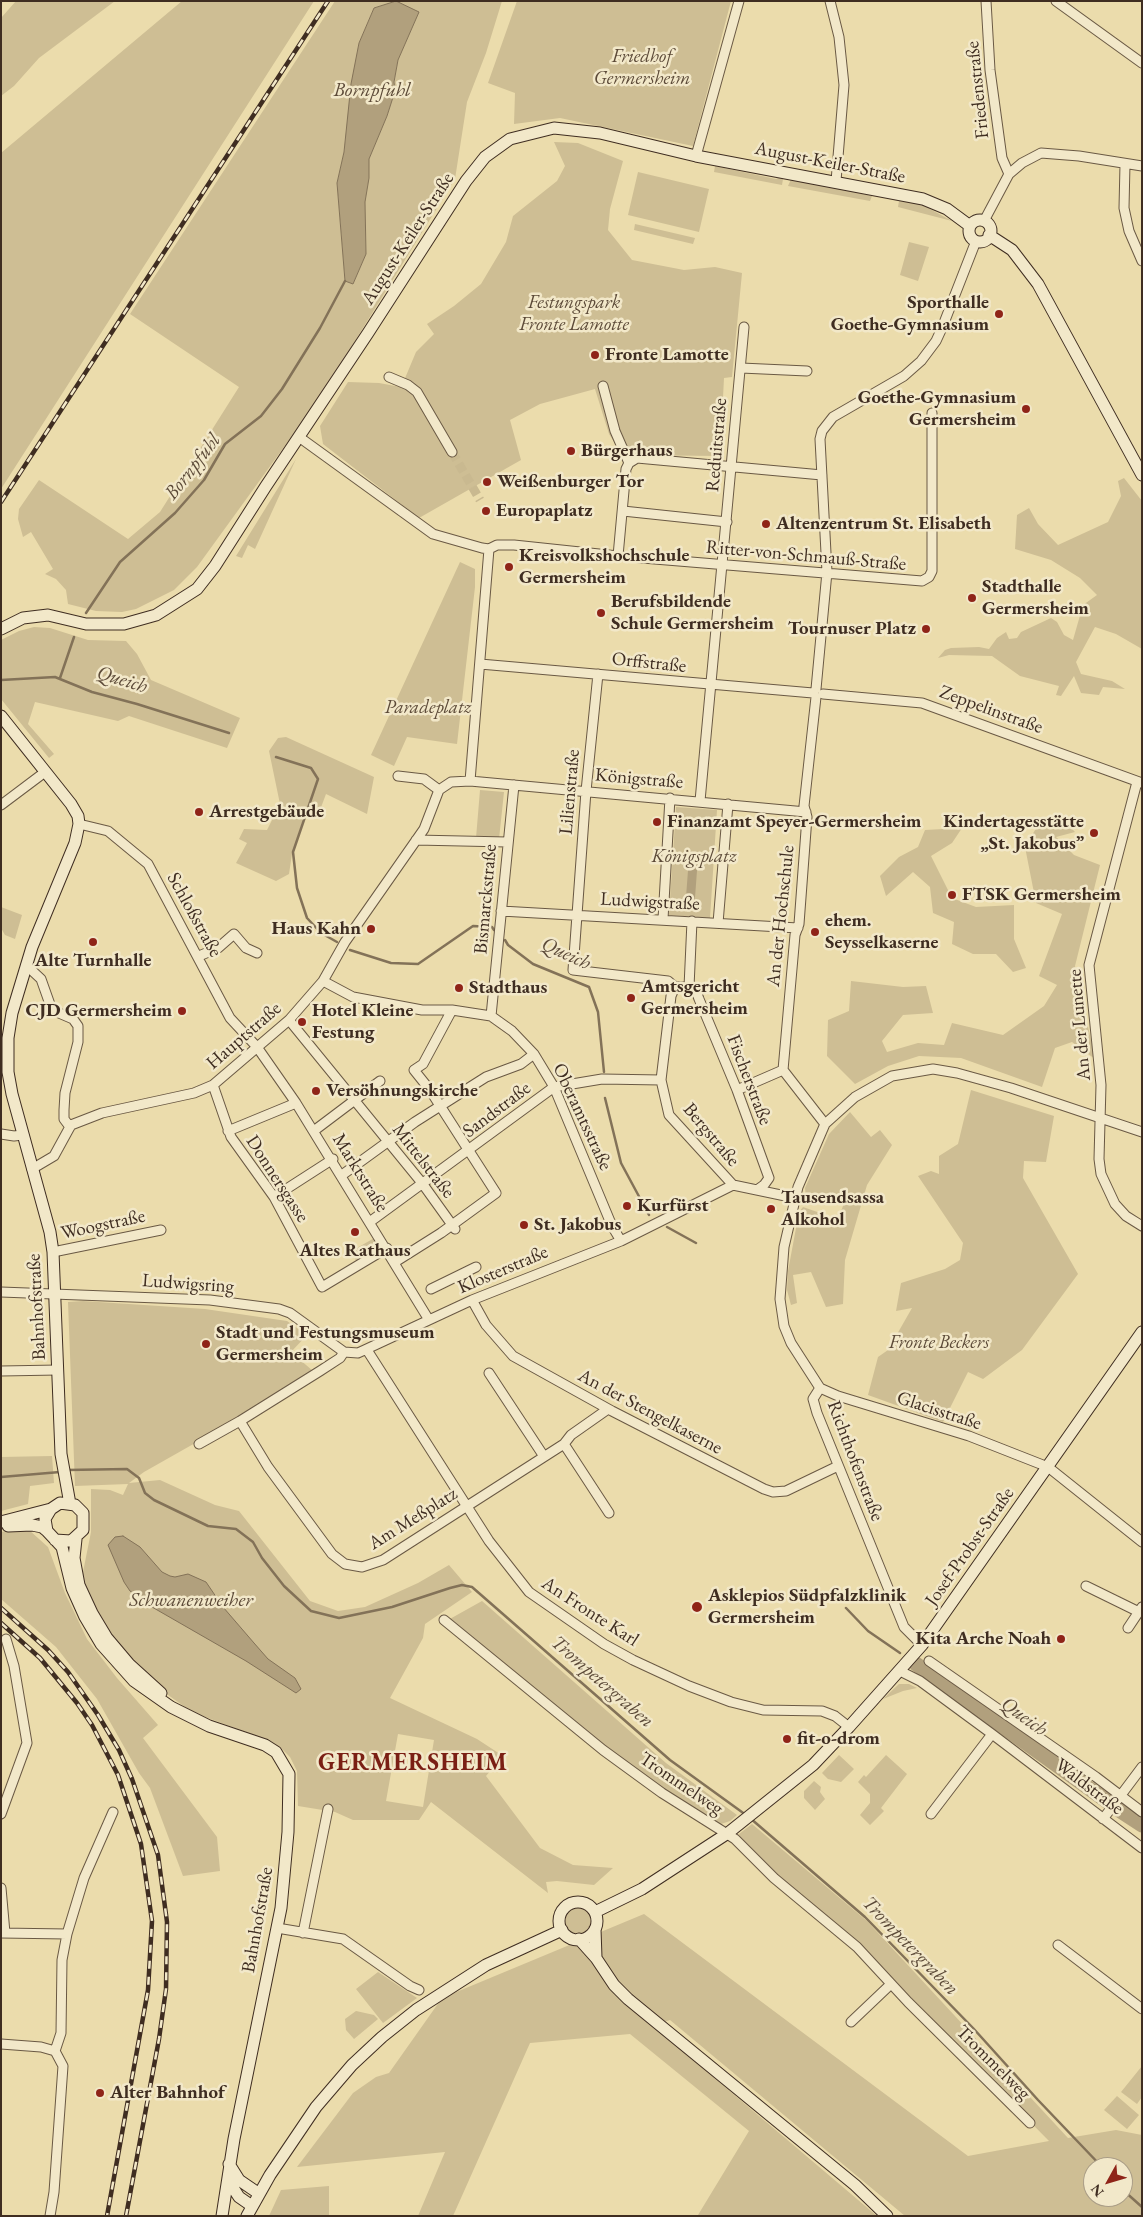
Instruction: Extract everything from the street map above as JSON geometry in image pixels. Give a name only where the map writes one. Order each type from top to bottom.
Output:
[{"type":"street","points":[[696,156],[739,1]]},
{"type":"street","points":[[830,1],[839,37],[844,85],[836,181]]},
{"type":"street","name":"Friedenstraße","points":[[986,1],[992,81],[1002,158],[1009,174]]},
{"type":"street","points":[[1056,1],[1142,63]]},
{"type":"street","name":"August-Keiler-Straße","points":[[1,629],[24,618],[48,615],[86,624],[124,624],[156,615],[188,596],[206,579],[466,181],[480,162],[496,148],[524,134],[548,129],[600,133],[696,156],[836,181],[932,202],[947,209],[970,226]]},
{"type":"street","points":[[984,221],[1009,174],[1031,158],[1045,153],[1142,166]]},
{"type":"street","points":[[1125,164],[1124,208],[1129,231],[1142,261]]},
{"type":"street","points":[[978,220],[984,221],[990,229],[990,235],[985,240],[976,241],[970,235],[970,226],[978,220]]},
{"type":"street","points":[[990,235],[1004,242],[1012,250],[1038,284],[1138,458],[1142,475]]},
{"type":"street","name":"An der Hochschule","points":[[783,1070],[795,934],[798,928],[827,572],[820,439],[824,426],[833,417],[904,376],[922,361],[942,328],[976,241]]},
{"type":"street","name":"Reduitstraße","points":[[700,801],[744,327]]},
{"type":"street","points":[[741,368],[807,371]]},
{"type":"street","points":[[390,377],[413,388],[452,452]]},
{"type":"street","points":[[603,386],[615,431],[629,463]]},
{"type":"street","name":"Ritter-von-Schmauß-Straße","points":[[299,436],[432,534],[489,550],[498,545],[509,545],[912,581],[926,580],[932,571],[932,413]]},
{"type":"street","points":[[618,556],[626,469],[629,463],[637,458],[822,475]]},
{"type":"street","points":[[623,511],[726,522]]},
{"type":"street","points":[[470,781],[489,550]]},
{"type":"street","name":"Orffstraße","points":[[480,664],[711,686],[817,693]]},
{"type":"street","name":"Lilienstraße","points":[[598,674],[586,791],[573,970],[668,981],[675,987]]},
{"type":"street","name":"Zeppelinstraße","points":[[817,693],[922,703],[1140,782]]},
{"type":"street","points":[[1,716],[74,810],[79,824]]},
{"type":"street","points":[[1,805],[45,772]]},
{"type":"street","points":[[398,776],[424,779],[439,790]]},
{"type":"street","name":"Königstraße","points":[[439,790],[451,782],[470,781],[806,812]]},
{"type":"street","name":"An der Lunette","points":[[1140,782],[1089,965],[1101,1085],[1099,1159],[1107,1190],[1126,1216],[1142,1226]]},
{"type":"street","name":"Bismarckstraße","points":[[491,1016],[514,785]]},
{"type":"street","name":"Hauptstraße","points":[[70,1127],[84,1119],[194,1093],[213,1085],[289,1020],[323,981],[345,942],[426,825],[439,790]]},
{"type":"street","points":[[663,920],[670,798]]},
{"type":"street","points":[[718,923],[728,804]]},
{"type":"street","name":"Schloßstraße","points":[[79,824],[108,831],[148,864],[199,956],[230,1018],[257,1048]]},
{"type":"street","name":"Bahnhofstraße","points":[[79,824],[75,843],[26,965],[12,1013],[8,1038],[8,1072],[22,1135],[50,1232],[53,1252],[61,1454],[70,1504],[79,1509],[84,1519],[83,1530],[76,1539],[74,1558],[80,1585],[92,1613],[107,1638],[140,1674],[189,1716]]},
{"type":"street","points":[[416,840],[507,842]]},
{"type":"street","name":"Ludwigstraße","points":[[501,911],[798,928]]},
{"type":"street","points":[[675,987],[689,987],[692,921]]},
{"type":"street","points":[[199,956],[218,948],[234,934],[246,948],[257,953]]},
{"type":"street","points":[[26,965],[41,979],[52,1010],[73,1019],[78,1026],[78,1042],[67,1084],[64,1110],[64,1119],[70,1127],[54,1156],[32,1169]]},
{"type":"street","name":"Oberamtsstraße","points":[[323,981],[353,997],[422,1010],[452,1010],[491,1016],[502,1022],[534,1054],[554,1087],[612,1226],[621,1241]]},
{"type":"street","name":"Bergstraße","points":[[675,987],[671,996],[661,1080],[669,1115],[733,1185]]},
{"type":"street","name":"Fischerstraße","points":[[689,987],[696,991],[737,1090],[769,1178],[757,1190]]},
{"type":"street","points":[[452,1010],[423,1064],[414,1070],[430,1090],[468,1152],[493,1195],[495,1205]]},
{"type":"street","name":"Mittelstraße","points":[[289,1020],[422,1183],[454,1227]]},
{"type":"street","name":"Marktstraße","points":[[257,1048],[315,1130],[429,1320]]},
{"type":"street","points":[[342,1175],[415,1122],[441,1108],[486,1077],[520,1064],[534,1054]]},
{"type":"street","points":[[737,1090],[783,1070],[825,1124],[855,1097],[892,1076],[933,1069],[957,1073],[1011,1088],[1142,1132]]},
{"type":"street","name":"Sandstraße","points":[[371,1221],[468,1152],[554,1087],[602,1079],[661,1080]]},
{"type":"street","points":[[315,1130],[380,1081]]},
{"type":"street","name":"Donnersgasse","points":[[213,1085],[228,1131],[274,1197],[322,1287],[387,1248]]},
{"type":"street","points":[[228,1131],[296,1103]]},
{"type":"street","name":"Richthofenstraße","points":[[825,1124],[798,1187],[784,1247],[780,1299],[784,1326],[791,1343],[820,1388],[813,1399],[814,1405],[904,1627],[922,1645]]},
{"type":"street","points":[[1,1134],[22,1135]]},
{"type":"street","points":[[274,1197],[332,1159]]},
{"type":"street","points":[[733,1185],[795,1198]]},
{"type":"street","name":"Klosterstraße","points":[[344,1352],[358,1353],[367,1350],[472,1300],[621,1241],[733,1185]]},
{"type":"street","points":[[395,1262],[454,1227],[493,1195]]},
{"type":"street","name":"Woogstraße","points":[[53,1252],[161,1230]]},
{"type":"street","points":[[431,1289],[472,1268]]},
{"type":"street","name":"Ludwigsring","points":[[1,1292],[210,1300],[279,1309],[290,1313],[344,1352]]},
{"type":"street","name":"An der Stengelkaserne","points":[[472,1300],[486,1325],[513,1356],[608,1409],[769,1491],[786,1491],[838,1466]]},
{"type":"street","name":"Josef-Probst-Straße","points":[[595,1912],[642,1889],[728,1834],[813,1764],[849,1727],[922,1645],[1142,1332]]},
{"type":"street","name":"An Fronte Karl","points":[[367,1350],[505,1564],[529,1592],[604,1644],[689,1686],[731,1702],[774,1711],[822,1711],[835,1716],[849,1727]]},
{"type":"street","points":[[199,1444],[240,1421],[337,1360],[344,1352]]},
{"type":"street","points":[[1,1371],[58,1370]]},
{"type":"street","points":[[489,1372],[543,1456]]},
{"type":"street","name":"Glacisstraße","points":[[820,1388],[838,1396],[969,1436],[1048,1466],[1142,1542]]},
{"type":"street","name":"Am Meßplatz","points":[[240,1421],[298,1509],[332,1554],[350,1566],[369,1566],[383,1560],[466,1505],[564,1444],[571,1435],[608,1409]]},
{"type":"street","points":[[564,1444],[609,1513]]},
{"type":"street","name":"Bahnhofstraße","points":[[64,1479],[54,1506],[45,1519],[51,1536],[62,1547],[72,1588],[85,1617],[101,1644],[134,1681],[155,1698],[189,1716],[265,1745],[276,1752],[290,1774],[284,1882],[277,1928],[226,2184],[222,2216]]},
{"type":"street","points":[[1,1522],[54,1506],[70,1504]]},
{"type":"street","points":[[1,1527],[32,1525],[42,1527],[51,1536],[66,1542],[76,1539]]},
{"type":"street","points":[[1086,1586],[1139,1609],[1128,1628]]},
{"type":"street","name":"Trommelweg","points":[[444,1620],[603,1750],[662,1793],[728,1834],[774,1878],[857,1947],[891,1984],[1030,2123]]},
{"type":"street","points":[[1,1814],[27,1743],[14,1666],[6,1639]]},
{"type":"street","points":[[929,1661],[1142,1812]]},
{"type":"street","name":"Waldstraße","points":[[900,1671],[920,1681],[1142,1848]]},
{"type":"street","points":[[931,1814],[992,1734]]},
{"type":"street","points":[[1103,1819],[1142,1767]]},
{"type":"street","points":[[303,1933],[328,1808]]},
{"type":"street","points":[[55,2051],[61,2033],[62,1960],[67,1934],[84,1878],[113,1812]]},
{"type":"street","points":[[1,1888],[3,1933],[67,1934]]},
{"type":"street","points":[[595,1929],[588,1937],[570,1938],[562,1930],[560,1924],[561,1913],[569,1904],[574,1902],[586,1904],[595,1912],[597,1917],[595,1929],[596,1958]]},
{"type":"street","points":[[277,1928],[343,1940],[410,1986],[419,1990]]},
{"type":"street","points":[[226,2184],[249,2211],[258,2193],[316,2107],[352,2065],[382,2037],[416,2010],[486,1965],[562,1930]]},
{"type":"street","points":[[579,1939],[596,1958],[614,1986],[855,2185],[887,2216]]},
{"type":"street","points":[[1058,1945],[1142,2009]]},
{"type":"street","points":[[851,2022],[891,1984]]},
{"type":"street","points":[[1,2044],[40,2046],[55,2051],[63,2066],[54,2192],[50,2216]]},
{"type":"street","points":[[230,2164],[238,2180],[258,2193]]},
{"type":"green space","points":[[16,1],[115,1],[39,58],[14,86],[1,96],[1,18]]},
{"type":"green space","points":[[182,1],[314,1],[1,489],[1,153]]},
{"type":"green space","points":[[335,1],[395,1],[374,8],[359,43],[344,152],[337,183],[345,281],[353,284],[366,254],[365,202],[369,178],[369,159],[395,91],[394,82],[398,60],[418,13],[396,1],[502,1],[486,53],[467,102],[455,179],[321,396],[197,567],[174,590],[136,609],[122,612],[96,611],[68,604],[66,590],[56,579],[45,574],[53,569],[31,532],[23,537],[18,519],[19,509],[39,480],[128,539],[160,512],[239,387],[130,314]]},
{"type":"green space","name":"Friedhof Germersheim","points":[[517,1],[731,1],[693,146],[560,118],[514,124],[515,93],[488,83]]},
{"type":"green space","name":"Festungspark Fronte Lamotte","points":[[554,142],[578,143],[623,161],[610,209],[608,230],[632,260],[684,270],[715,267],[742,273],[732,377],[724,378],[720,456],[623,455],[609,434],[595,389],[540,404],[510,420],[521,460],[419,518],[323,444],[320,426],[348,382],[379,383],[406,388],[403,383],[416,352],[434,334],[427,324],[454,306],[481,284],[506,242],[513,216],[557,181],[565,166]]},
{"type":"green space","points":[[715,166],[776,179],[781,177],[783,179],[782,185],[714,172]]},
{"type":"green space","points":[[638,172],[709,189],[699,232],[628,215]]},
{"type":"green space","points":[[791,179],[872,196],[870,201],[788,186]]},
{"type":"green space","points":[[899,201],[921,204],[952,221],[898,207]]},
{"type":"green space","points":[[635,224],[695,238],[693,244],[634,230]]},
{"type":"green space","points":[[909,242],[929,247],[918,281],[900,275]]},
{"type":"green space","points":[[296,459],[255,549],[248,545],[242,558],[236,556]]},
{"type":"green space","points":[[1124,478],[1142,501],[1142,649],[1116,634],[1095,627],[1076,662],[1081,674],[1112,681],[1125,689],[1103,687],[1099,695],[1081,693],[1074,676],[1061,696],[1056,695],[1059,686],[1020,676],[992,656],[949,655],[938,658],[945,650],[951,648],[979,647],[989,649],[997,638],[1006,632],[1009,639],[1017,638],[1021,632],[1051,618],[1057,622],[1064,635],[1073,640],[1083,605],[1097,595],[1080,578],[1051,560],[1015,549],[1017,515],[1029,508],[1038,524],[1058,545],[1108,522],[1121,496],[1118,481]]},
{"type":"green space","name":"Paradeplatz","points":[[460,562],[475,569],[475,587],[457,744],[407,737],[394,766],[371,755]]},
{"type":"green space","points":[[34,627],[50,628],[88,640],[126,641],[137,654],[151,680],[240,718],[227,748],[129,716],[118,721],[35,702],[28,724],[54,754],[49,758],[1,699],[1,640],[19,631]]},
{"type":"green space","points":[[286,737],[374,777],[367,814],[326,794],[317,818],[305,813],[292,854],[289,874],[276,881],[236,863],[247,843],[239,839],[244,829],[267,830],[280,804],[269,751],[278,738]]},
{"type":"green space","points":[[480,790],[504,792],[499,839],[476,838]]},
{"type":"green space","name":"Königsplatz","points":[[676,807],[717,810],[710,918],[669,915]]},
{"type":"green space","points":[[1060,816],[1075,832],[1056,837],[1074,855],[1100,865],[1075,966],[1095,1059],[1072,1042],[1055,1048],[1042,1087],[961,1058],[919,1056],[888,1066],[855,1084],[827,1056],[828,1020],[849,1011],[851,981],[903,987],[926,986],[933,1013],[903,1015],[882,1041],[887,1052],[918,1043],[944,1045],[952,1023],[1003,1035],[1044,1006],[1057,985],[1039,976],[1062,914],[1036,903],[1025,847],[1038,825]]},
{"type":"green space","points":[[962,828],[952,843],[931,856],[952,898],[976,907],[1014,905],[1014,939],[1026,968],[1013,972],[996,954],[973,954],[952,944],[954,922],[933,913],[930,887],[913,872],[886,896],[880,876],[899,857],[918,847],[925,830]]},
{"type":"green space","points":[[1,907],[22,915],[15,939],[5,935],[1,928]]},
{"type":"green space","name":"Fronte Beckers","points":[[971,1090],[1054,1116],[1046,1162],[1024,1161],[1023,1178],[1078,1274],[1022,1350],[983,1379],[968,1372],[943,1422],[868,1395],[878,1357],[888,1350],[912,1308],[896,1311],[901,1283],[945,1269],[960,1260],[963,1243],[918,1176],[931,1171],[939,1174],[939,1156],[958,1144]]},
{"type":"green space","points":[[850,1112],[871,1137],[880,1130],[892,1145],[867,1185],[845,1260],[843,1304],[826,1307],[811,1272],[793,1275],[797,1303],[791,1305],[787,1290],[788,1271],[799,1212],[803,1207],[823,1214],[820,1221],[836,1226],[844,1203],[829,1198],[826,1204],[806,1198],[805,1188],[829,1134]]},
{"type":"green space","points":[[376,1237],[383,1249],[358,1263],[350,1252]]},
{"type":"green space","points":[[83,1301],[205,1309],[287,1321],[307,1335],[291,1352],[313,1371],[257,1408],[144,1472],[129,1483],[160,1480],[215,1505],[239,1511],[310,1601],[338,1611],[365,1607],[418,1583],[449,1565],[472,1592],[425,1624],[423,1638],[390,1698],[477,1739],[503,1756],[486,1776],[540,1848],[573,1865],[613,1868],[594,1885],[557,1881],[546,1882],[548,1893],[431,1802],[419,1820],[353,1820],[335,1812],[298,1806],[297,1771],[290,1757],[281,1748],[272,1742],[192,1712],[161,1690],[109,1637],[81,1582],[91,1532],[91,1489],[110,1490],[123,1495],[128,1484],[75,1486],[68,1302]],"holes":[[[398,1734],[434,1740],[423,1807],[386,1801]]]},
{"type":"green space","points":[[52,1456],[54,1483],[30,1486],[28,1504],[1,1511],[1,1457]]},
{"type":"green space","points":[[17,1529],[29,1530],[48,1547],[65,1593],[87,1639],[117,1678],[158,1725],[143,1738],[217,1837],[220,1871],[183,1876],[150,1788],[139,1773],[97,1699],[56,1647],[1,1599],[1,1532]]},
{"type":"green space","points":[[482,1601],[666,1763],[737,1815],[730,1821],[718,1825],[653,1783],[612,1754],[448,1620]]},
{"type":"green space","points":[[899,1684],[909,1684],[917,1688],[883,1699]]},
{"type":"green space","points":[[839,1755],[854,1769],[841,1782],[828,1779],[822,1773]]},
{"type":"green space","points":[[886,1755],[907,1774],[881,1808],[884,1811],[870,1825],[860,1815],[870,1803],[870,1794],[858,1782],[864,1775],[866,1777]]},
{"type":"green space","points":[[814,1781],[821,1787],[820,1792],[825,1799],[815,1810],[804,1798],[804,1791]]},
{"type":"green space","points":[[752,1824],[867,1921],[1068,2138],[1116,2130],[1142,2135],[1142,2216],[905,2216],[670,2020],[653,2026],[877,2216],[692,2216],[698,2215],[749,2131],[630,2034],[530,2043],[453,2216],[418,2216],[445,2152],[297,2167],[353,2093],[376,2077],[389,2073],[442,1998],[644,1914],[968,2156],[1049,2141],[907,1997],[775,1877],[739,1834]]},
{"type":"green space","points":[[578,1908],[587,1912],[591,1921],[587,1930],[578,1934],[569,1930],[565,1921],[569,1912]]},
{"type":"green space","points":[[378,1972],[417,1998],[383,2023],[356,1989]]},
{"type":"green space","points":[[356,2011],[374,2015],[378,2019],[354,2039],[346,2030],[345,2019]]},
{"type":"green space","points":[[1142,2066],[1142,2097],[1137,2104],[1121,2092]]},
{"type":"green space","points":[[1117,2096],[1139,2115],[1127,2129],[1104,2110]]},
{"type":"green space","points":[[329,2186],[329,2216],[269,2216],[281,2190]]},
{"type":"water","name":"Bornpfuhl","points":[[396,1],[419,12],[398,60],[394,82],[395,91],[369,159],[369,178],[365,202],[366,254],[353,284],[345,281],[337,183],[344,152],[351,84],[359,43],[374,8]]},
{"type":"water","name":"Schwanenweiher","points":[[123,1536],[140,1547],[162,1572],[175,1577],[188,1574],[206,1582],[223,1607],[268,1659],[295,1678],[301,1689],[296,1693],[246,1661],[152,1607],[130,1591],[124,1582],[108,1545],[115,1537]]},
{"type":"waterway","name":"Bornpfuhl","points":[[86,613],[120,562],[175,513],[204,480],[225,444],[261,416],[282,389],[320,328],[345,281]]},
{"type":"waterway","name":"Bornpfuhl","points":[[60,678],[74,637]]},
{"type":"waterway","name":"Queich","points":[[1,680],[55,677],[92,692],[229,733]]},
{"type":"waterway","name":"Queich","points":[[276,757],[311,768],[318,779],[293,852],[297,888],[307,918],[321,933],[337,942]]},
{"type":"waterway","points":[[690,904],[693,864]]},
{"type":"waterway","name":"Queich","points":[[350,950],[391,963],[418,964],[473,926],[492,927],[494,930]]},
{"type":"waterway","name":"Queich","points":[[505,940],[508,945],[533,964],[589,987],[598,1012],[604,1072]]},
{"type":"waterway","name":"Queich","points":[[605,1098],[621,1163],[649,1215]]},
{"type":"waterway","name":"Queich","points":[[667,1227],[696,1243]]},
{"type":"waterway","name":"Trompetergraben","points":[[67,1470],[127,1469],[139,1478],[145,1493],[154,1500],[208,1526],[236,1529],[253,1542],[262,1558],[284,1586],[311,1611],[339,1618],[392,1607],[462,1585],[472,1587],[670,1760],[746,1815]]},
{"type":"waterway","name":"Trompetergraben","points":[[1,1477],[60,1472]]},
{"type":"waterway","name":"Queich","points":[[846,1608],[868,1631],[900,1653]]},
{"type":"waterway","name":"Queich","points":[[916,1664],[1108,1802]]},
{"type":"waterway","name":"Queich","points":[[1119,1810],[1142,1825]]},
{"type":"waterway","name":"Trompetergraben","points":[[750,1818],[865,1917],[973,2028],[1092,2157]]},
{"type":"waterway","name":"Trompetergraben","points":[[1133,2199],[1142,2207]]},
{"type":"tunnel","points":[[452,452],[480,500]]},
{"type":"railway","points":[[1,502],[328,1]]},
{"type":"railway","points":[[1,1608],[48,1650],[68,1672],[98,1715],[119,1750],[132,1779],[158,1855],[167,1922],[166,1989],[159,2039],[126,2216]]},
{"type":"railway","points":[[1,1623],[40,1658],[77,1703],[92,1725],[118,1775],[141,1844],[152,1921],[148,1990],[107,2216]]},
{"type":"place","name":"Sporthalle Goethe-Gymnasium","points":[[999,314]]},
{"type":"place","name":"Fronte Lamotte","points":[[595,355]]},
{"type":"place","name":"Goethe-Gymnasium Germersheim","points":[[1026,409]]},
{"type":"place","name":"Bürgerhaus","points":[[571,451]]},
{"type":"place","name":"Weißenburger Tor","points":[[487,482]]},
{"type":"place","name":"Europaplatz","points":[[486,511]]},
{"type":"place","name":"Altenzentrum St. Elisabeth","points":[[766,524]]},
{"type":"place","name":"Kreisvolkshochschule Germersheim","points":[[509,567]]},
{"type":"place","name":"Stadthalle Germersheim","points":[[972,598]]},
{"type":"place","name":"Berufsbildende Schule Germersheim","points":[[601,613]]},
{"type":"place","name":"Tournuser Platz","points":[[926,629]]},
{"type":"place","name":"Arrestgebäude","points":[[199,812]]},
{"type":"place","name":"Finanzamt Speyer-Germersheim","points":[[657,822]]},
{"type":"place","name":"Kindertagesstätte „St. Jakobus”","points":[[1094,833]]},
{"type":"place","name":"FTSK Germersheim","points":[[952,895]]},
{"type":"place","name":"Haus Kahn","points":[[371,929]]},
{"type":"place","name":"ehem. Seysselkaserne","points":[[815,932]]},
{"type":"place","name":"Alte Turnhalle","points":[[93,942]]},
{"type":"place","name":"Stadthaus","points":[[459,988]]},
{"type":"place","name":"Amtsgericht Germersheim","points":[[631,998]]},
{"type":"place","name":"CJD Germersheim","points":[[182,1011]]},
{"type":"place","name":"Hotel Kleine Festung","points":[[302,1022]]},
{"type":"place","name":"Versöhnungskirche","points":[[316,1091]]},
{"type":"place","name":"Kurfürst","points":[[627,1206]]},
{"type":"place","name":"Tausendsassa Alkohol","points":[[771,1209]]},
{"type":"place","name":"St. Jakobus","points":[[524,1225]]},
{"type":"place","name":"Altes Rathaus","points":[[355,1232]]},
{"type":"place","name":"Stadt und Festungsmuseum Germersheim","points":[[206,1344]]},
{"type":"place","name":"Asklepios Südpfalzklinik Germersheim","points":[[697,1607]]},
{"type":"place","name":"Kita Arche Noah","points":[[1061,1639]]},
{"type":"place","name":"fit-o-drom","points":[[787,1739]]},
{"type":"place","name":"Alter Bahnhof","points":[[100,2093]]},
{"type":"district","name":"GERMERSHEIM","points":[[413,1763]]}]
